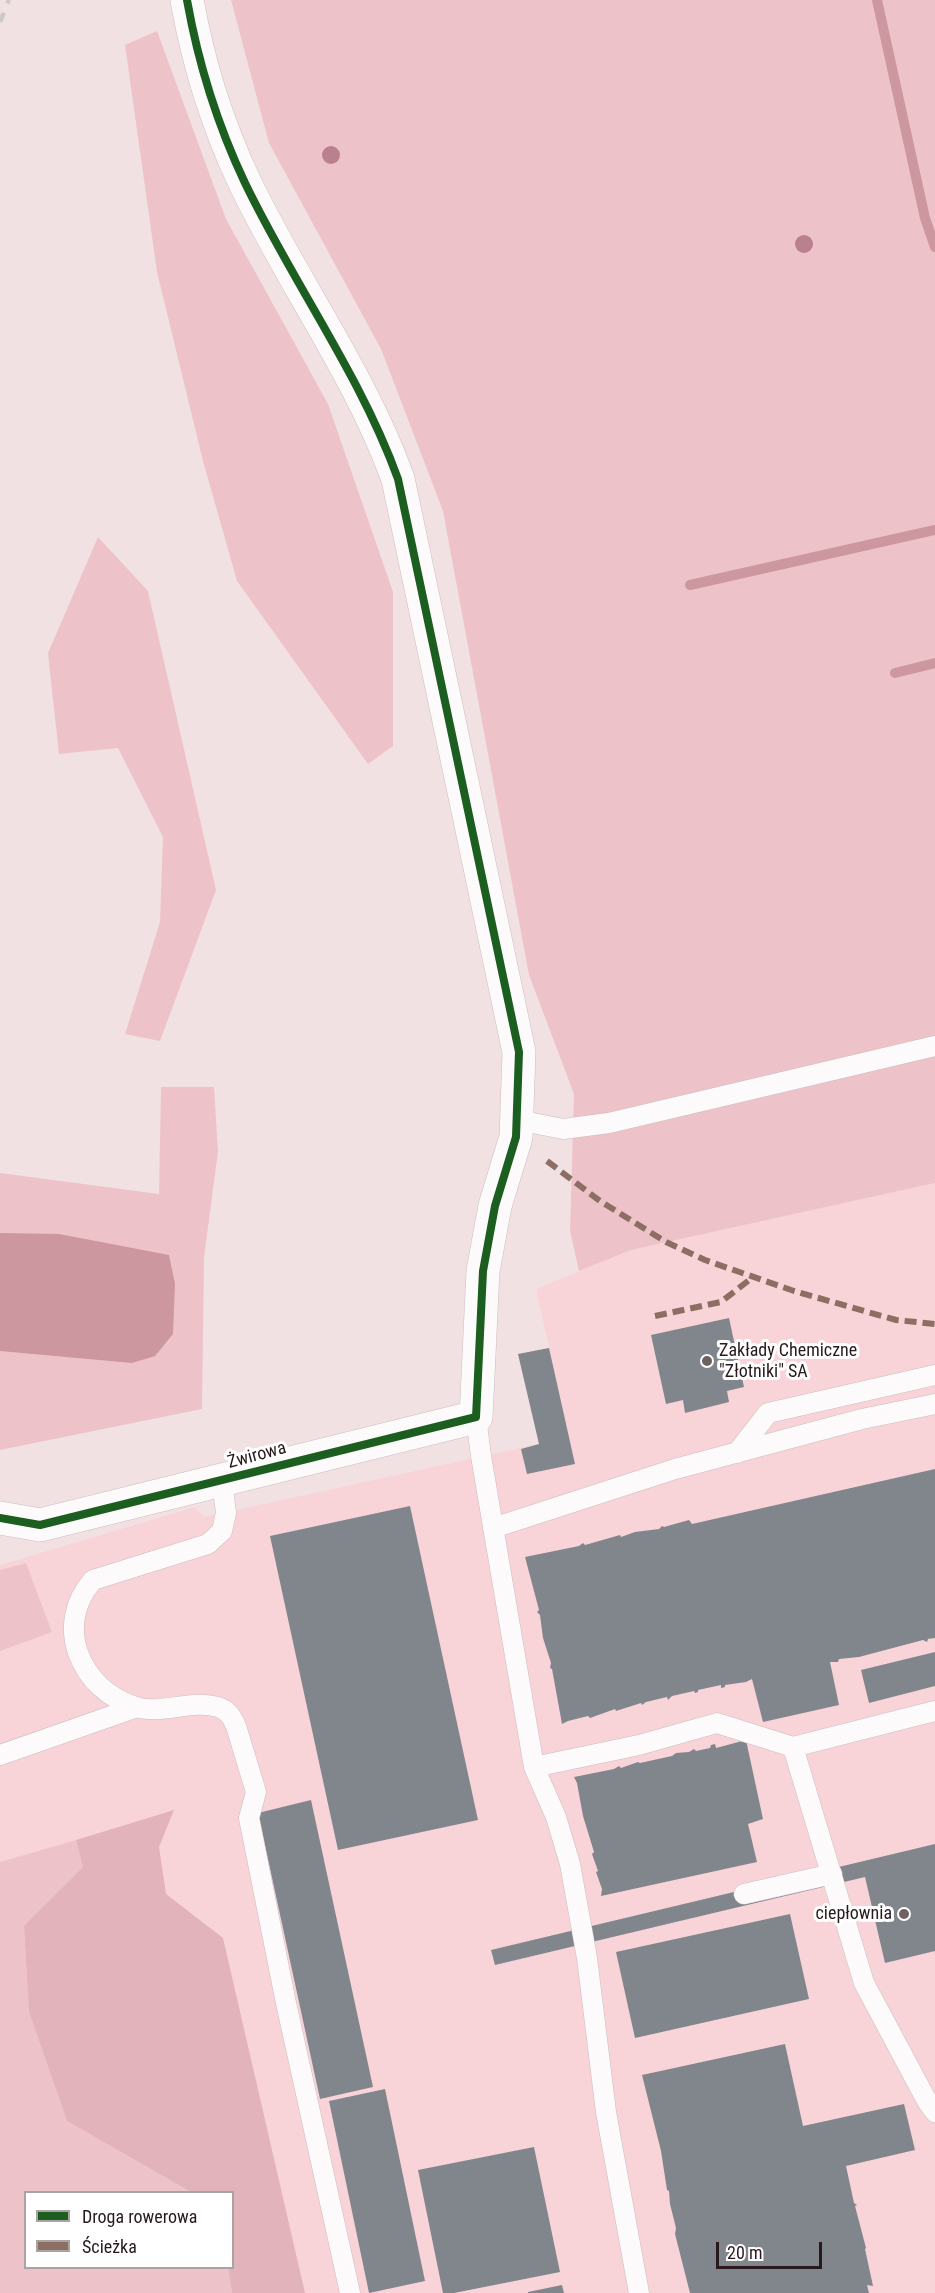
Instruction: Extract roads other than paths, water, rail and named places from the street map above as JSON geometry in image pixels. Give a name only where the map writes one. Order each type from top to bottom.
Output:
[{"type":"street","points":[[187,0],[193,32],[222,127],[244,182],[336,347],[384,440],[398,479],[519,1052],[516,1137],[495,1206],[483,1271],[476,1417]]},
{"type":"street","name":"Żwirowa","points":[[0,1518],[40,1525],[476,1417]]},
{"type":"lane","points":[[518,1120],[563,1129],[609,1123],[935,1046]]},
{"type":"lane","points":[[737,1453],[768,1413],[935,1375]]},
{"type":"lane","points":[[493,1528],[675,1469],[862,1419],[935,1404]]},
{"type":"lane","points":[[476,1417],[534,1767],[556,1817],[570,1864],[587,1958],[606,2112],[639,2293]]},
{"type":"lane","points":[[222,1481],[226,1513],[222,1531],[208,1544],[93,1580],[82,1592],[76,1609],[74,1630],[76,1650],[86,1669],[99,1685],[116,1698],[137,1707],[159,1710],[182,1706],[216,1706],[232,1716],[256,1792],[249,1818],[286,2003],[350,2293]]},
{"type":"lane","points":[[0,1755],[137,1707]]},
{"type":"lane","points":[[534,1767],[639,1745],[717,1723],[793,1748],[935,1711]]},
{"type":"lane","points":[[793,1748],[864,1983],[935,2112]]},
{"type":"lane","points":[[744,1894],[832,1874]]},
{"type":"waterway","points":[[877,0],[925,218],[935,247]]},
{"type":"waterway","points":[[690,585],[935,530]]},
{"type":"waterway","points":[[895,673],[935,663]]},
{"type":"railway","points":[[0,22],[9,0]]},
{"type":"place","name":"Zakłady Chemiczne \"Złotniki\" SA","points":[[707,1361]]},
{"type":"place","name":"ciepłownia","points":[[904,1914]]}]
